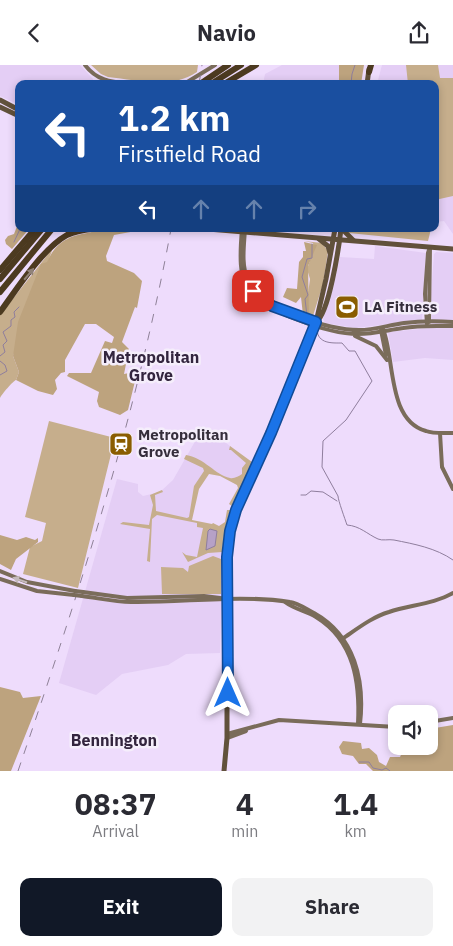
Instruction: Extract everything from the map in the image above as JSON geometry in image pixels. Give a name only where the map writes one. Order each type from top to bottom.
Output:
[{"type":"highway","points":[[206,80],[228,65]]},
{"type":"highway","points":[[217,80],[241,65]]},
{"type":"highway","points":[[231,80],[256,65]]},
{"type":"highway","points":[[0,270],[32,232]]},
{"type":"highway","points":[[0,279],[39,232]]},
{"type":"highway","points":[[0,292],[50,232]]},
{"type":"highway","points":[[0,312],[19,286],[56,244],[78,232]]},
{"type":"main road","points":[[368,80],[370,67]]},
{"type":"main road","points":[[0,100],[15,108]]},
{"type":"main road","points":[[0,107],[15,114]]},
{"type":"main road","points":[[253,232],[453,249]]},
{"type":"main road","points":[[316,238],[330,232]]},
{"type":"main road","points":[[315,324],[320,317],[330,287],[336,239],[335,232]]},
{"type":"main road","points":[[224,771],[227,736],[228,550],[234,517],[286,399],[315,324],[330,257],[340,232]]},
{"type":"main road","points":[[345,232],[354,240]]},
{"type":"main road","points":[[316,238],[328,246],[330,257]]},
{"type":"main road","points":[[328,269],[330,287]]},
{"type":"street","points":[[85,65],[97,77],[105,80]]},
{"type":"street","points":[[191,80],[215,65]]},
{"type":"street","points":[[243,232],[244,265],[248,282],[253,291],[272,306],[315,324],[371,342],[389,362]]},
{"type":"street","points":[[428,323],[426,285],[430,247]]},
{"type":"street","points":[[350,334],[428,323],[453,322]]},
{"type":"street","points":[[428,323],[453,326]]},
{"type":"street","points":[[315,324],[352,330],[383,329]]},
{"type":"street","points":[[383,329],[389,362],[403,414],[418,429],[453,433]]},
{"type":"street","points":[[440,433],[441,463],[446,478],[453,489]]},
{"type":"street","points":[[0,571],[27,582],[74,593]]},
{"type":"street","points":[[0,579],[37,591],[83,594],[132,602],[228,599],[267,599],[285,602],[316,617],[342,640],[357,678],[359,724]]},
{"type":"street","points":[[342,640],[376,617],[441,599],[453,593]]},
{"type":"street","points":[[438,720],[453,718]]},
{"type":"street","points":[[227,736],[279,720],[388,726]]},
{"type":"shaded area","points":[[0,65],[80,65],[93,79],[15,80],[15,103],[0,96]]},
{"type":"shaded area","points":[[91,65],[198,65],[197,72],[180,80],[134,80],[108,77],[101,74]]},
{"type":"shaded area","points":[[282,65],[339,65],[340,80],[264,80],[265,74]]},
{"type":"shaded area","points":[[339,65],[364,65],[362,80],[339,80]]},
{"type":"shaded area","points":[[382,65],[453,65],[453,234],[444,221],[439,222],[439,80],[378,80]]},
{"type":"shaded area","points":[[406,65],[438,65],[440,78],[453,78],[453,196],[439,199],[439,80],[408,80]]},
{"type":"shaded area","points":[[15,231],[26,232],[12,249],[6,244],[5,240],[8,236],[14,234]]},
{"type":"shaded area","points":[[92,232],[130,232],[114,235],[106,256],[107,261],[134,273],[142,281],[137,308],[135,307],[122,342],[129,349],[124,374],[129,373],[136,377],[128,410],[120,415],[99,407],[97,401],[99,392],[67,376],[69,373],[91,373],[105,341],[112,343],[114,337],[96,324],[85,324],[65,360],[65,372],[61,373],[55,380],[57,389],[53,395],[38,391],[16,380],[19,372],[13,356],[18,322],[41,264],[47,262],[58,245],[80,234]]},
{"type":"shaded area","points":[[348,232],[430,232],[428,241]]},
{"type":"shaded area","points":[[304,241],[322,243],[328,251],[323,284],[312,319],[303,315],[309,316],[307,301],[310,279],[307,269],[314,249],[313,243]]},
{"type":"shaded area","points":[[304,242],[317,245],[308,266],[309,316],[303,315],[301,297],[296,303],[283,297],[287,288],[297,289],[299,262],[303,257],[303,251],[306,251]]},
{"type":"shaded area","points":[[375,246],[426,253],[422,320],[356,328],[325,323],[323,319],[333,289],[340,257],[374,259]]},
{"type":"shaded area","points":[[53,248],[13,356],[19,372],[16,380],[0,398],[0,315]]},
{"type":"shaded area","points":[[436,252],[453,253],[453,360],[425,358],[393,362],[388,332],[432,328],[431,294],[434,254]]},
{"type":"shaded area","points":[[49,421],[115,438],[78,588],[23,574],[30,547],[42,541],[46,523],[25,517]]},
{"type":"shaded area","points":[[205,427],[251,462],[240,487],[209,467],[196,491],[191,521],[224,529],[220,653],[186,654],[168,665],[122,674],[96,695],[59,683],[117,479],[138,484],[138,492],[143,496],[160,492],[173,480]]},
{"type":"shaded area","points":[[230,446],[252,462],[232,506],[229,504],[238,488],[237,485],[220,476],[209,474],[199,489],[192,520],[213,523],[219,526],[225,522],[227,510],[230,510],[225,528],[222,552],[208,553],[188,562],[182,552],[186,555],[197,557],[203,528],[197,527],[197,523],[157,515],[152,519],[150,562],[147,561],[150,529],[120,524],[123,522],[149,525],[153,505],[150,495],[162,490],[163,492],[155,495],[156,511],[189,517],[194,486],[204,471],[203,468],[184,459],[186,455],[199,459],[219,474],[233,478],[242,474],[242,468],[246,463],[229,450]]},
{"type":"shaded area","points":[[210,529],[217,531],[215,546],[206,550],[208,531]]},
{"type":"shaded area","points":[[0,535],[17,540],[26,537],[35,540],[38,538],[38,542],[16,559],[11,570],[0,564]]},
{"type":"shaded area","points":[[213,556],[221,559],[221,594],[162,594],[161,567],[183,568],[188,572],[189,566]]},
{"type":"shaded area","points":[[0,687],[20,692],[23,698],[41,696],[11,771],[0,771]]},
{"type":"shaded area","points":[[453,725],[453,771],[373,771],[366,764],[359,764],[353,756],[342,754],[339,747],[343,741],[361,743],[362,749],[369,748],[377,755],[379,762],[386,766],[390,757],[400,757],[401,755],[438,755],[438,728]]},
{"type":"waterway","points":[[351,80],[355,65]]},
{"type":"waterway","points":[[14,242],[19,232]]},
{"type":"waterway","points":[[307,316],[305,299],[308,295],[302,277],[307,259],[312,258],[312,244]]},
{"type":"waterway","points":[[0,356],[5,352],[3,345],[7,341],[3,332],[11,326],[11,320],[15,317],[14,312],[19,307]]},
{"type":"waterway","points":[[317,330],[320,338],[326,342],[342,343],[349,351],[355,351],[372,381],[346,420],[323,441],[322,467],[338,496],[347,525],[360,529],[380,540],[394,540],[425,547],[453,560]]},
{"type":"waterway","points":[[0,361],[5,365],[7,371],[0,375]]},
{"type":"waterway","points":[[301,495],[306,495],[311,491],[323,492],[337,501]]},
{"type":"waterway","points":[[359,762],[369,762],[373,768],[382,770],[386,768],[390,771]]},
{"type":"railway","points":[[200,80],[202,65]]},
{"type":"railway","points":[[18,771],[105,503],[141,367],[170,232]]},
{"type":"place","name":"LA Fitness","points":[[347,307]]},
{"type":"place","name":"Metropolitan Grove","points":[[121,444]]},
{"type":"district","name":"Metropolitan Grove","points":[[151,366]]},
{"type":"district","name":"Bennington","points":[[114,740]]},
{"type":"route","points":[[228,693],[227,557],[230,531],[236,510],[271,433],[316,322],[272,306],[253,291]]}]
